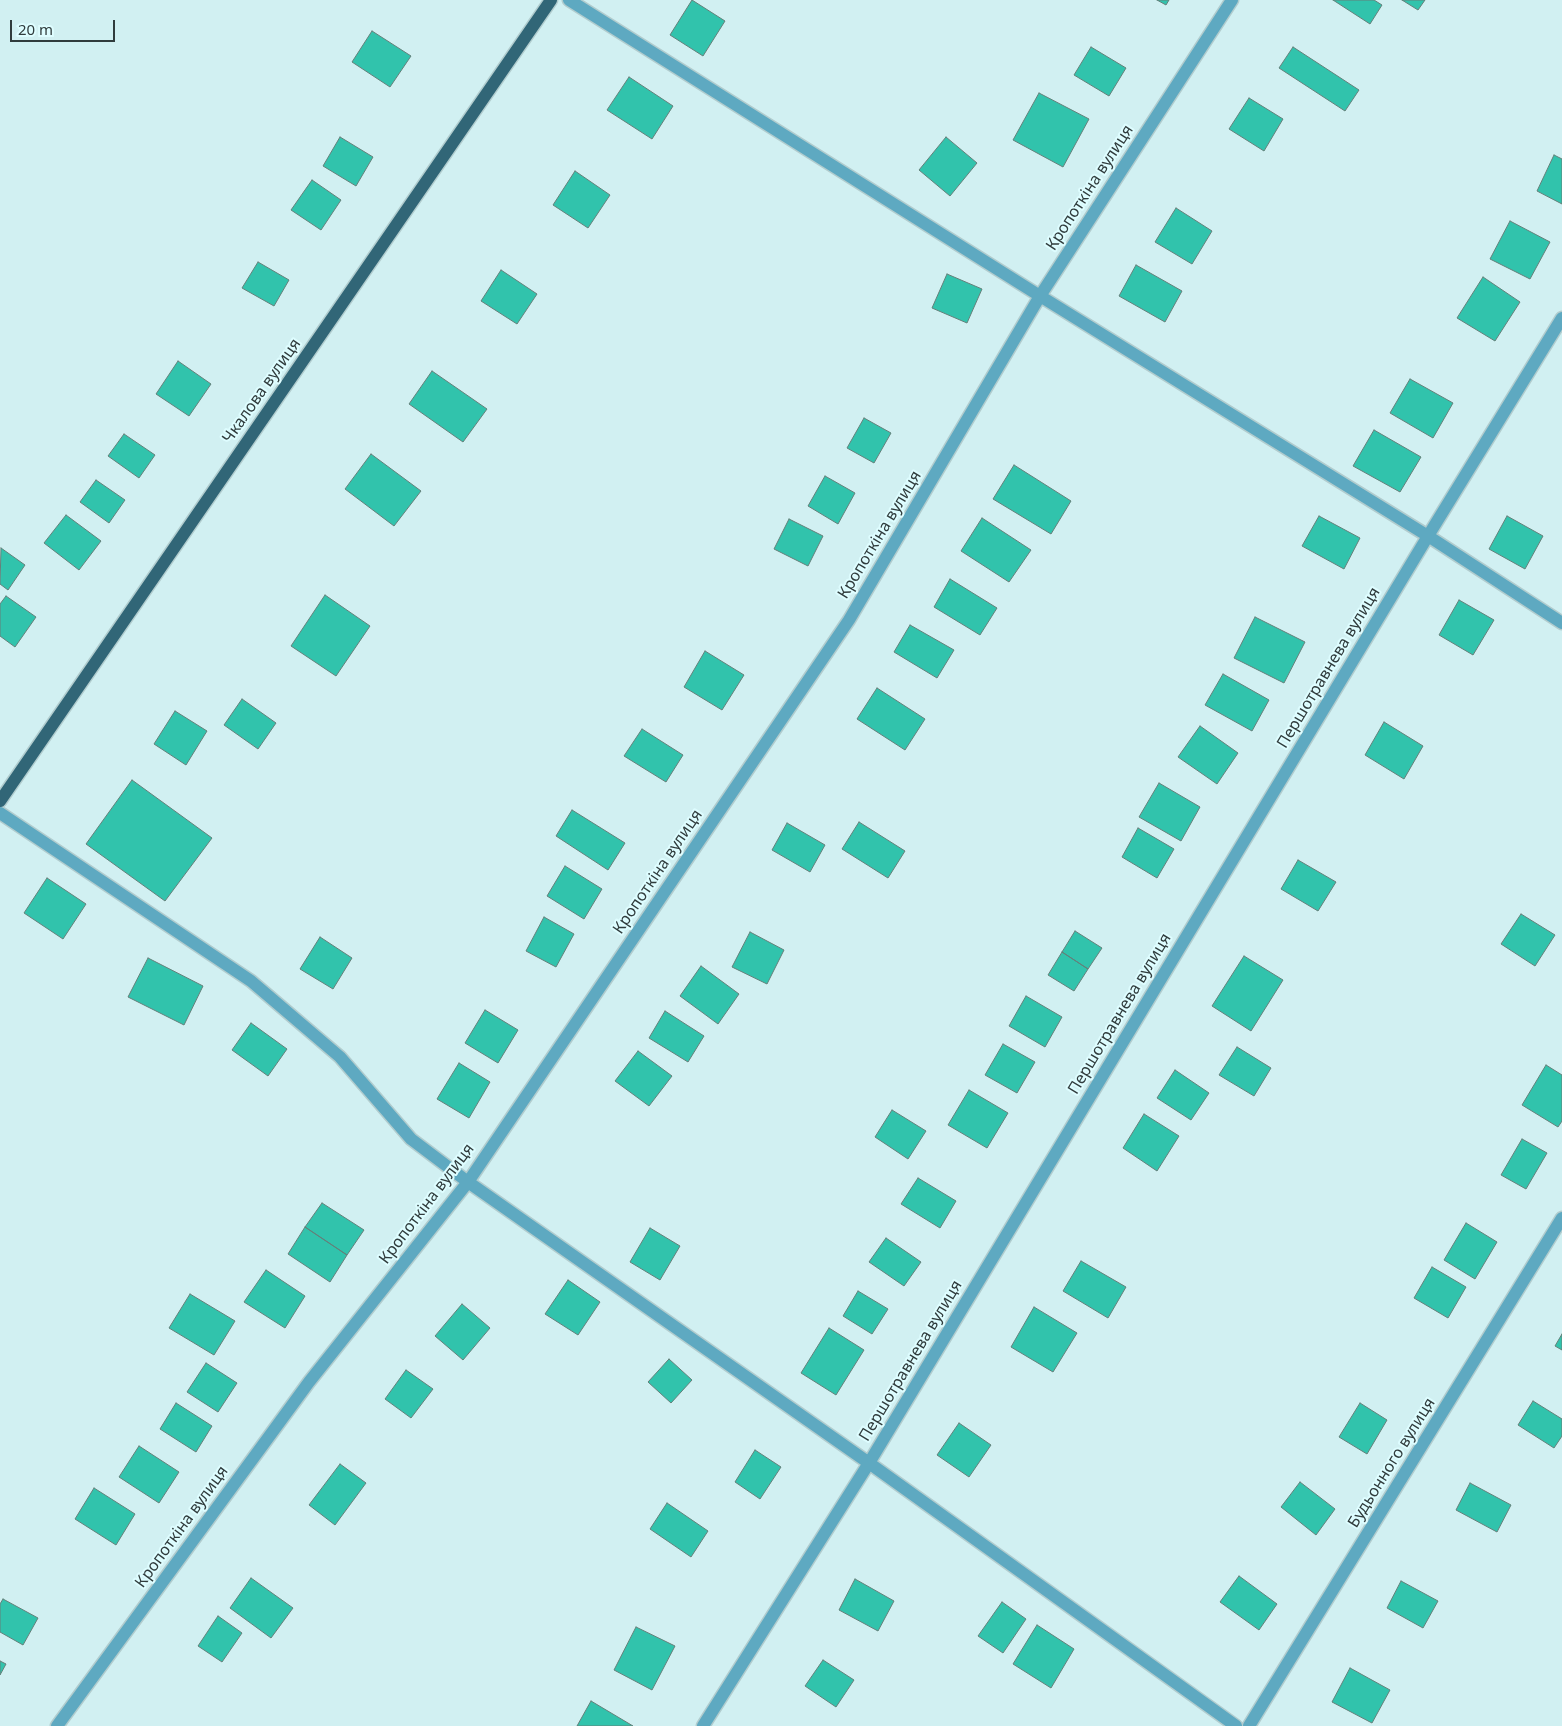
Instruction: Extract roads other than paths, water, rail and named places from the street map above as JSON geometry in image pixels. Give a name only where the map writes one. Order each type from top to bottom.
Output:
[{"type":"main road","name":"Чкалова вулиця","points":[[0,801],[550,0]]},
{"type":"street","points":[[569,0],[1040,296],[1428,536],[1562,623]]},
{"type":"street","name":"Кропоткіна вулиця","points":[[57,1726],[309,1382],[468,1182],[849,620],[1040,296],[1232,0]]},
{"type":"street","name":"Першотравнева вулиця","points":[[703,1726],[869,1462],[1428,536],[1562,318]]},
{"type":"street","points":[[0,813],[251,981],[340,1057],[411,1138],[468,1182],[869,1462],[1236,1726]]},
{"type":"street","name":"Будьонного вулиця","points":[[1249,1726],[1562,1218]]}]
